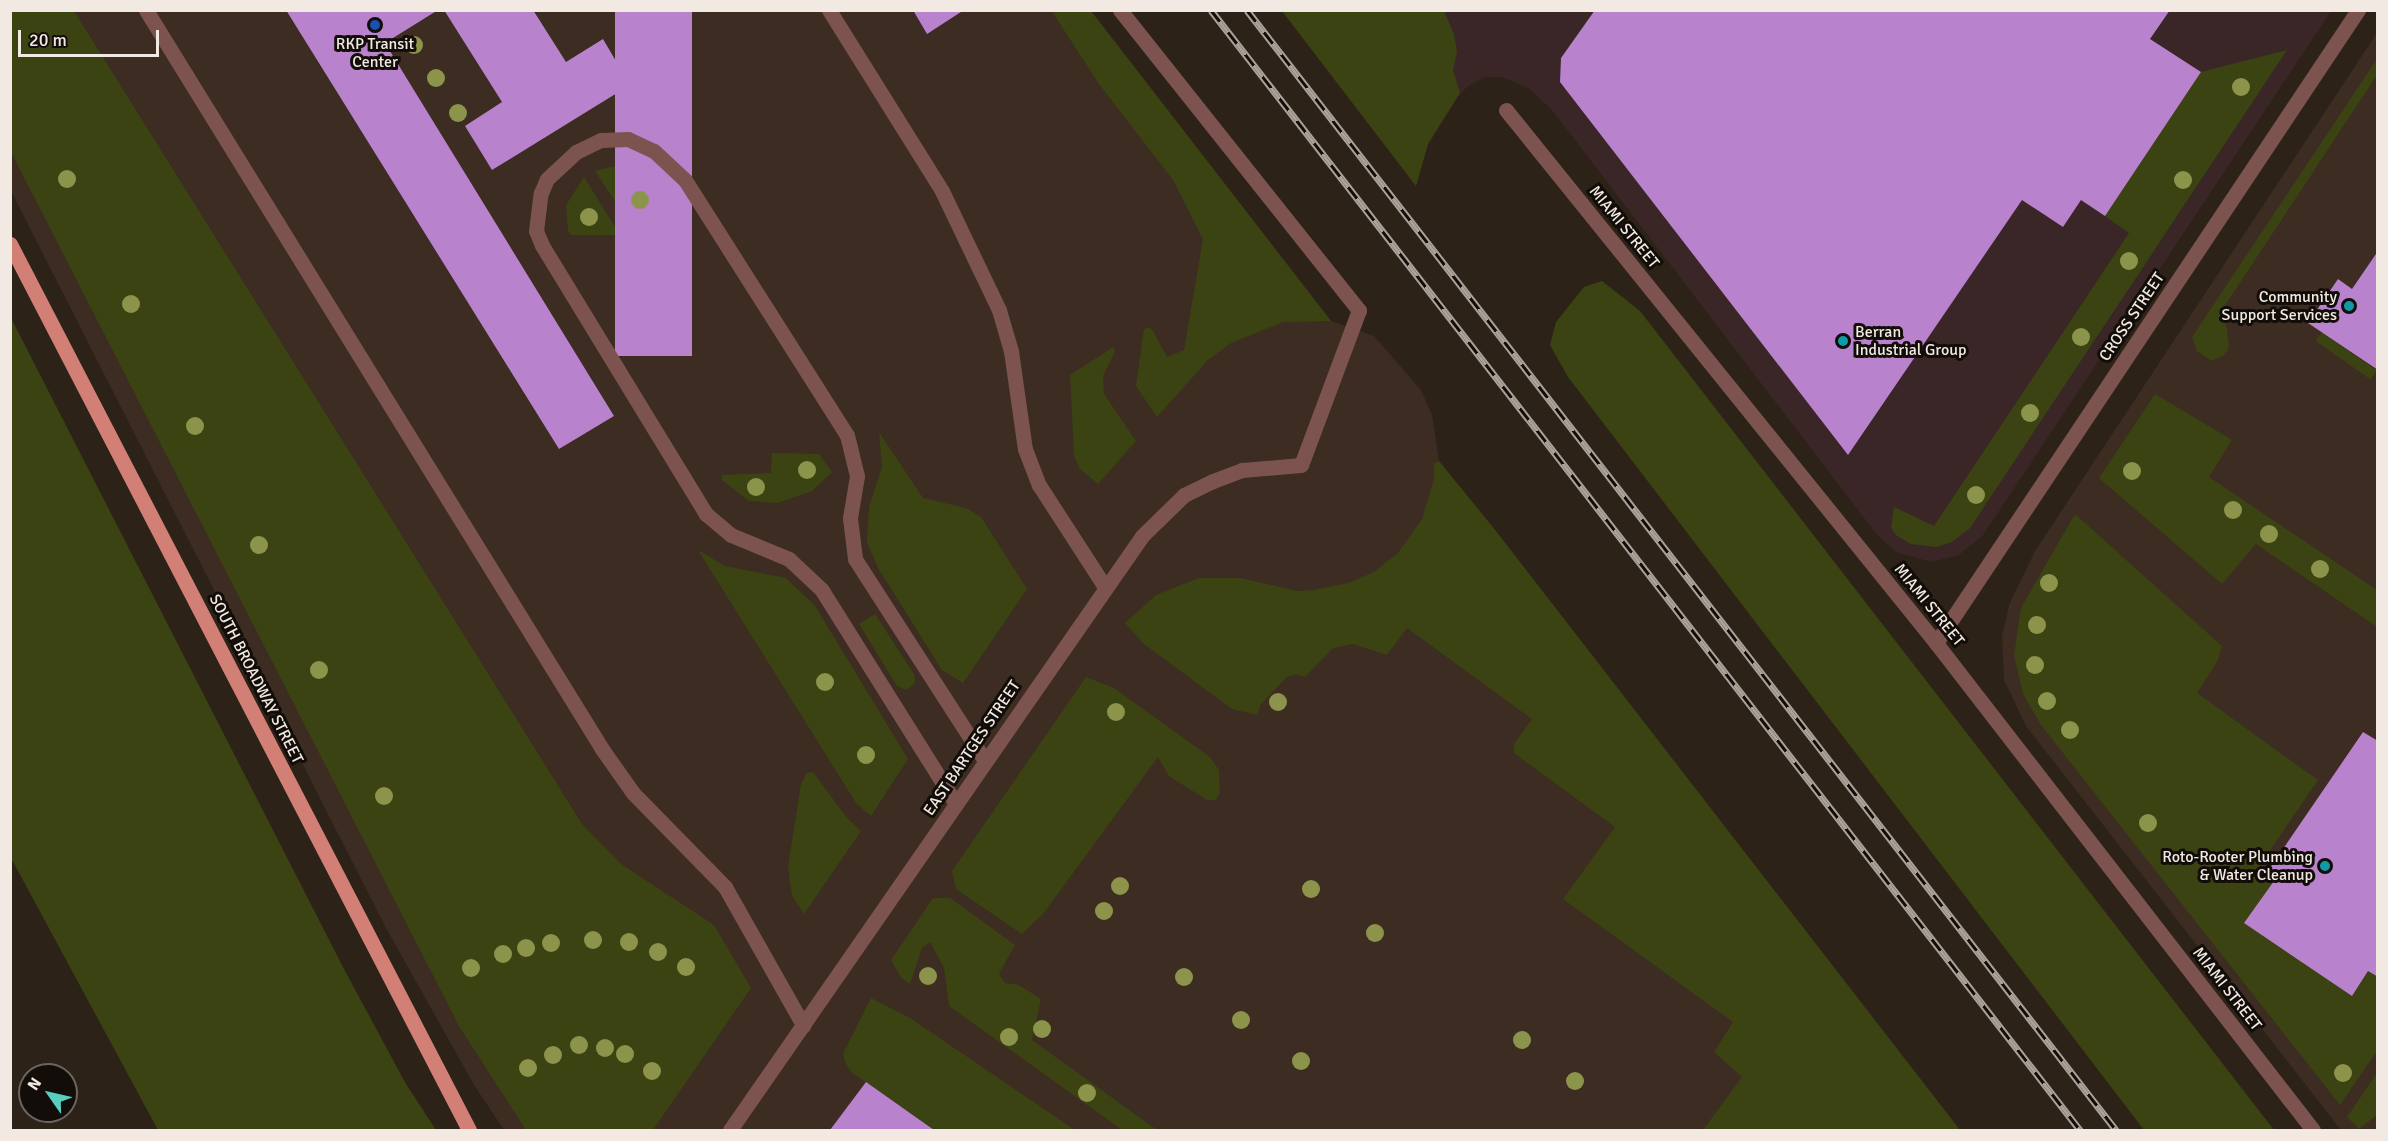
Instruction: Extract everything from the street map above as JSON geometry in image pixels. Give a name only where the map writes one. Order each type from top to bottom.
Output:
[{"type":"main road","name":"SOUTH BROADWAY STREET","points":[[10,244],[469,1131]]},
{"type":"street","points":[[146,10],[602,749],[633,793],[725,887],[803,1025]]},
{"type":"street","points":[[829,10],[942,191],[973,255],[999,310],[1011,351],[1025,448],[1039,485],[1105,587]]},
{"type":"street","name":"EAST BARTGES STREET","points":[[730,1131],[1142,536],[1184,495],[1242,470],[1301,465],[1359,310],[1120,10]]},
{"type":"street","name":"CROSS STREET","points":[[1936,643],[2358,10]]},
{"type":"street","name":"MIAMI STREET","points":[[1506,110],[1936,643],[2313,1131]]},
{"type":"street","points":[[956,804],[822,590],[789,559],[731,535],[706,514],[542,245],[536,231],[541,193],[547,179],[576,152],[601,140],[628,139],[642,143],[672,165],[691,188],[847,435],[857,476],[850,518],[855,559],[985,761]]},
{"type":"shaded area","points":[[11,11],[1091,11],[1331,321],[1374,336],[1421,390],[1432,415],[1439,461],[1960,1130],[504,1130],[474,1085],[386,928],[11,191]]},
{"type":"shaded area","points":[[1282,11],[2331,11],[1983,535],[1959,555],[1931,562],[1896,552],[1878,536],[1552,110],[1530,89],[1502,77],[1484,77],[1467,87],[1448,108],[1428,144],[1416,186]]},
{"type":"shaded area","points":[[2377,33],[2377,1130],[2341,1130],[2026,726],[2004,680],[2002,636],[2009,605],[2035,551]]},
{"type":"green space","points":[[11,10],[74,11],[582,824],[621,864],[714,925],[751,988],[653,1130],[526,1130],[459,1026],[11,152]]},
{"type":"green space","points":[[1056,11],[1091,11],[1331,321],[1283,322],[1231,343],[1208,360],[1157,417],[1136,386],[1144,329],[1149,327],[1153,331],[1167,357],[1184,350],[1203,239],[1173,180],[1099,84],[1053,13]]},
{"type":"green space","points":[[1282,11],[1444,11],[1454,34],[1457,52],[1453,70],[1460,93],[1428,144],[1416,186]]},
{"type":"green space","points":[[2287,50],[1970,528],[1952,542],[1936,547],[1911,544],[1896,535],[1891,528],[1894,507],[1934,526],[2129,233],[2105,216],[2201,72]]},
{"type":"green space","points":[[2377,59],[2377,75],[2224,307],[2229,347],[2224,355],[2212,361],[2197,351],[2192,337]]},
{"type":"green space","points":[[610,167],[631,168],[642,173],[660,193],[684,234],[637,235],[595,171]]},
{"type":"green space","points":[[584,177],[620,235],[571,235],[568,231],[566,205]]},
{"type":"green space","points":[[1602,281],[1640,311],[2274,1130],[2144,1130],[1568,377],[1550,345],[1556,322],[1584,287]]},
{"type":"green space","points":[[10,316],[345,971],[406,1084],[436,1130],[158,1130],[11,858]]},
{"type":"green space","points":[[2322,332],[2377,370],[2371,379],[2316,341]]},
{"type":"green space","points":[[1113,347],[1115,351],[1103,376],[1104,394],[1136,441],[1098,484],[1080,469],[1074,456],[1070,375]]},
{"type":"green space","points":[[2155,394],[2232,440],[2209,477],[2377,590],[2377,627],[2256,544],[2222,584],[2099,478]]},
{"type":"green space","points":[[879,432],[923,498],[966,508],[981,517],[1027,589],[963,683],[942,670],[878,568],[867,542],[869,507],[882,467]]},
{"type":"green space","points":[[772,453],[819,454],[832,472],[812,491],[778,503],[749,501],[722,480],[722,475],[771,473]]},
{"type":"green space","points":[[1439,461],[1496,531],[1960,1130],[1703,1130],[1742,1077],[1714,1052],[1733,1022],[1563,899],[1615,827],[1514,753],[1514,744],[1532,719],[1407,628],[1387,655],[1353,644],[1333,648],[1305,677],[1296,674],[1287,677],[1261,704],[1257,715],[1232,709],[1144,644],[1125,623],[1156,595],[1199,578],[1240,578],[1297,591],[1348,583],[1374,572],[1398,553],[1422,519],[1434,479],[1434,463]]},
{"type":"green space","points":[[2075,514],[2222,646],[2218,660],[2197,693],[2318,780],[2262,862],[2279,874],[2245,923],[2352,995],[2368,971],[2377,977],[2377,1051],[2340,1105],[2041,725],[2023,694],[2014,655],[2021,608]]},
{"type":"green space","points":[[698,550],[725,566],[786,578],[815,606],[908,759],[871,816],[856,803]]},
{"type":"green space","points":[[875,614],[914,674],[915,683],[906,690],[897,686],[859,624]]},
{"type":"green space","points":[[1086,677],[1114,688],[1210,757],[1219,770],[1220,792],[1216,800],[1207,800],[1169,776],[1158,757],[1043,914],[1022,934],[956,889],[952,871]]},
{"type":"green space","points":[[813,772],[847,818],[861,831],[804,914],[792,896],[788,867],[801,784],[807,773]]},
{"type":"green space","points":[[933,898],[950,898],[1015,945],[999,974],[1005,983],[1019,985],[1041,999],[1032,1040],[1157,1130],[1122,1130],[949,1006],[944,968],[930,942],[922,948],[910,984],[901,978],[891,960]]},
{"type":"green space","points":[[871,998],[910,1018],[1075,1130],[934,1130],[851,1072],[846,1064],[843,1054]]},
{"type":"green space","points":[[2377,1073],[2377,1115],[2359,1129],[2347,1117]]},
{"type":"building","points":[[286,10],[438,10],[385,43],[614,416],[559,449]]},
{"type":"building","points":[[444,10],[533,10],[566,62],[603,39],[630,85],[492,170],[465,126],[502,102]]},
{"type":"building","points":[[615,10],[692,10],[692,356],[615,356]]},
{"type":"building","points":[[913,10],[964,10],[927,34]]},
{"type":"building","name":"Berran Industrial Group","points":[[1595,10],[2170,10],[2150,39],[2201,72],[2105,216],[2081,200],[2063,227],[2022,200],[1848,455],[1560,82],[1561,58]]},
{"type":"building","name":"Community Support Services","points":[[2378,251],[2378,370],[2308,323],[2338,279],[2352,289]]},
{"type":"building","name":"Roto-Rooter Plumbing & Water Cleanup","points":[[2363,732],[2378,741],[2378,977],[2368,971],[2352,996],[2244,923],[2279,874],[2270,868]]},
{"type":"building","points":[[866,1082],[934,1130],[830,1130]]},
{"type":"railway","points":[[1211,10],[2080,1130]]},
{"type":"railway","points":[[1247,10],[2116,1130]]},
{"type":"place","name":"RKP Transit Center","points":[[375,25]]},
{"type":"place","name":"Community Support Services","points":[[2349,306]]},
{"type":"place","name":"Berran Industrial Group","points":[[1843,341]]},
{"type":"place","name":"Roto-Rooter Plumbing & Water Cleanup","points":[[2325,866]]}]
